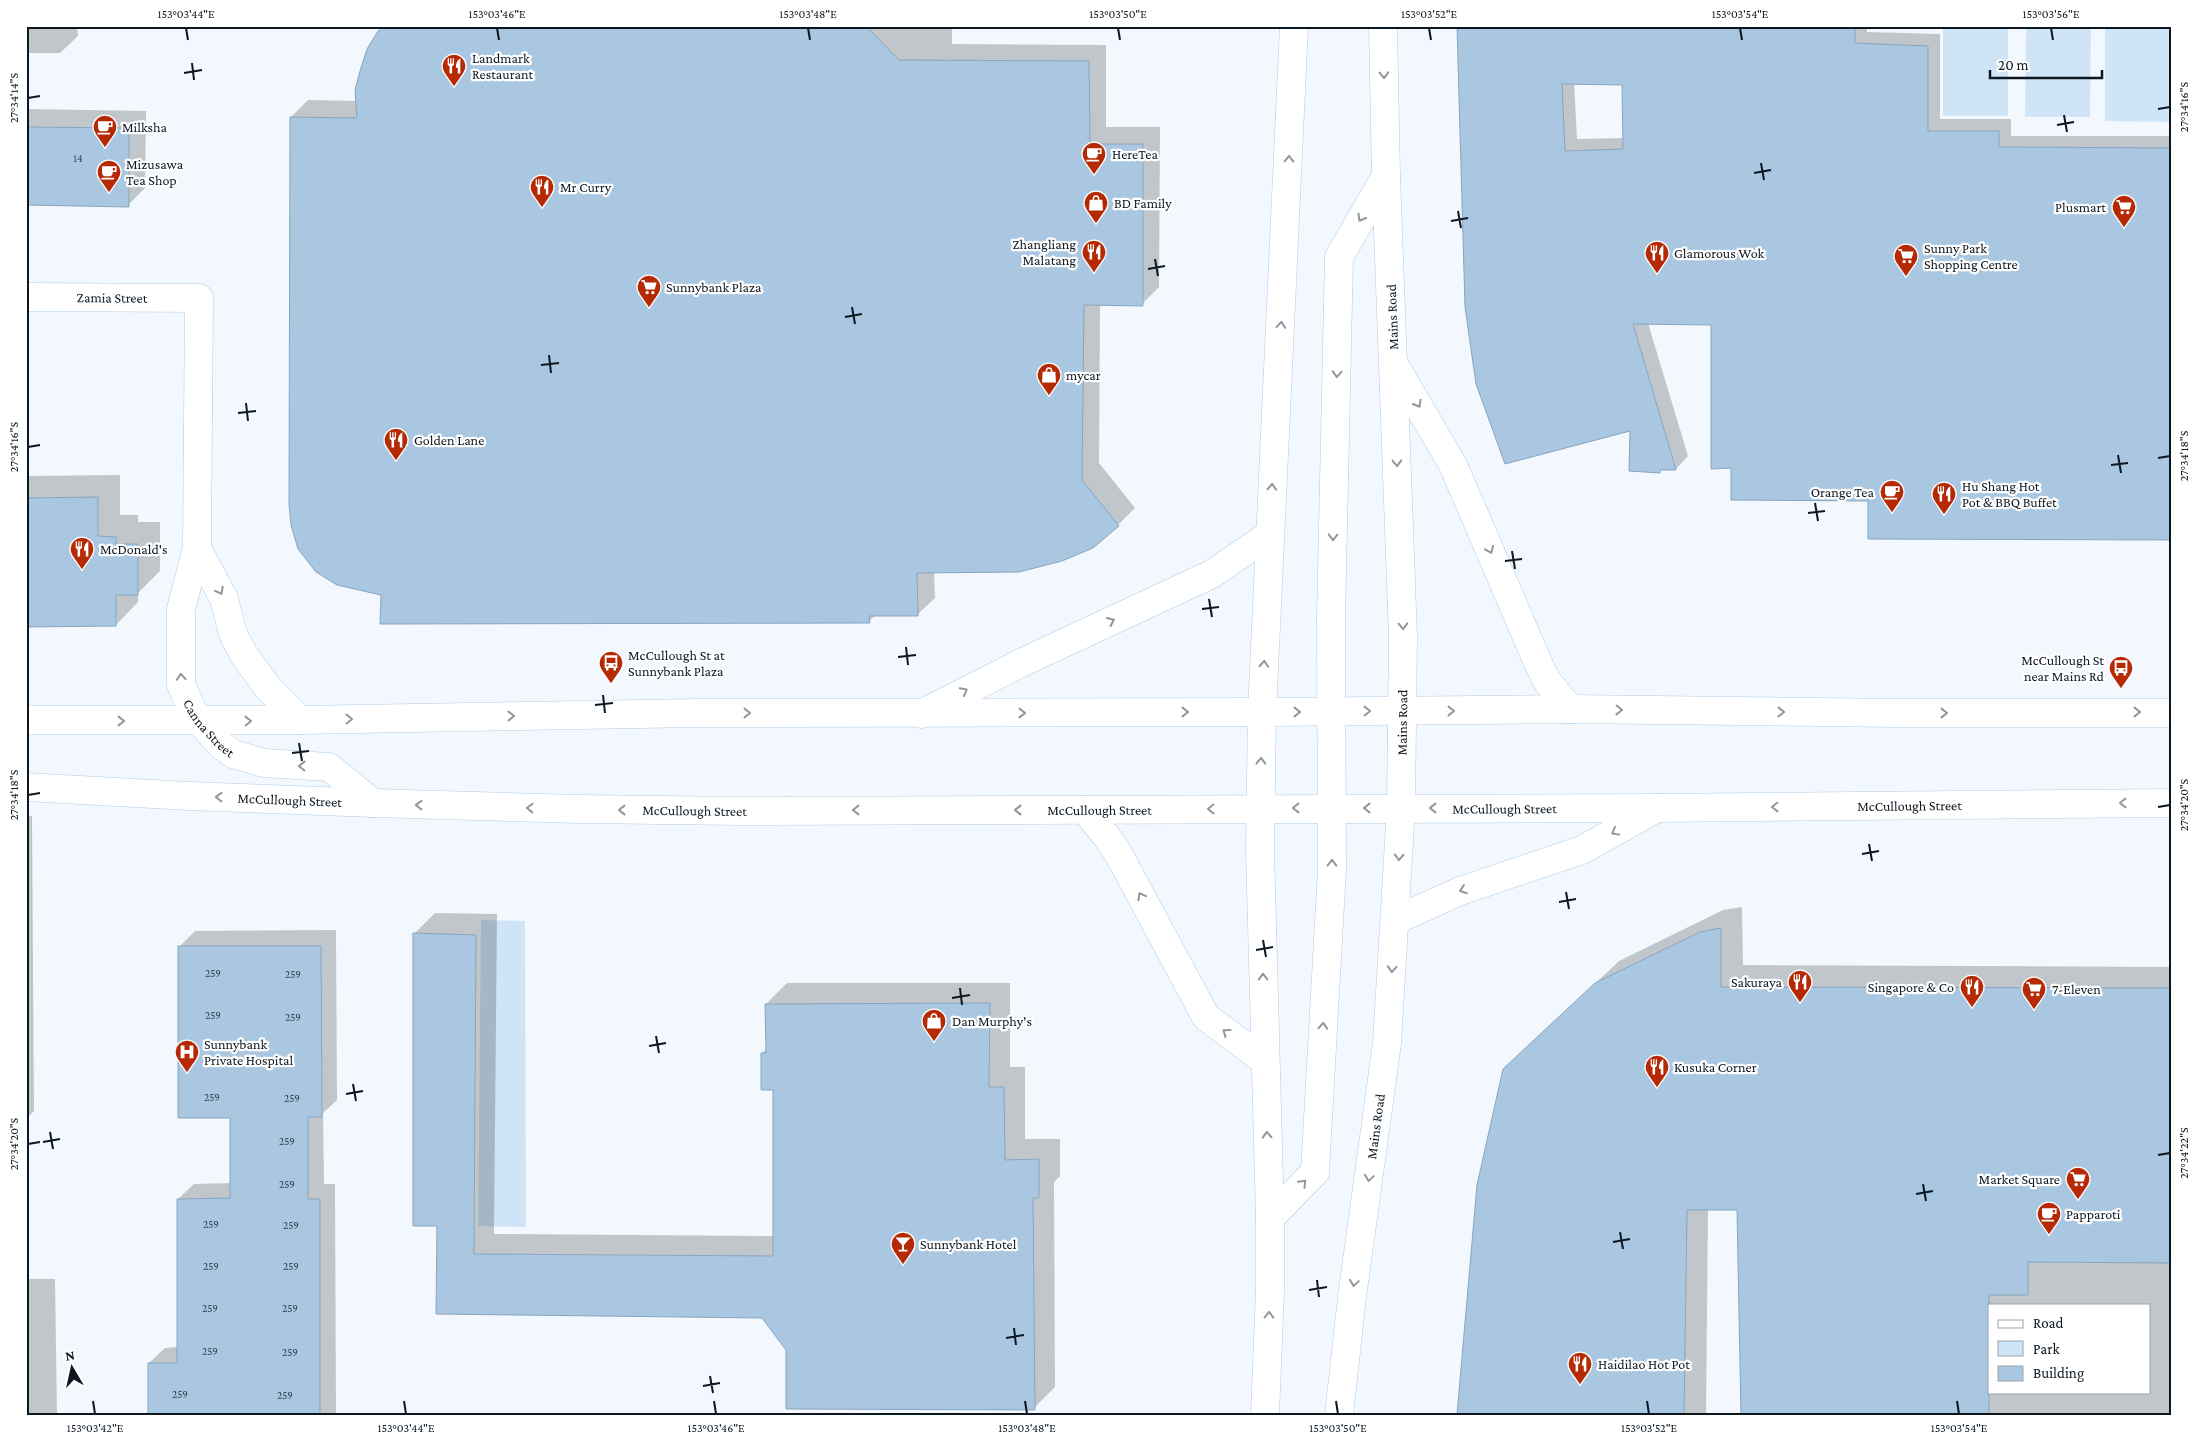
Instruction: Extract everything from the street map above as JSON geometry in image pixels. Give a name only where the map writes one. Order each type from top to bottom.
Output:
[{"type":"main road","points":[[1265,1415],[1270,1291],[1270,1218],[1260,809],[1262,712],[1294,26]]},
{"type":"main road","name":"Mains Road","points":[[1339,1415],[1352,1297],[1387,1043],[1402,808],[1404,637],[1386,176],[1383,26]]},
{"type":"main road","points":[[1270,1218],[1315,1172],[1332,889],[1332,608],[1339,257],[1386,176]]},
{"type":"main road","name":"Zamia Street","points":[[26,297],[198,298]]},
{"type":"main road","name":"Canna Street","points":[[198,298],[197,548],[181,609],[181,684],[199,721],[221,745],[233,754],[264,763],[329,767],[372,803]]},
{"type":"main road","points":[[1393,362],[1453,465],[1547,681],[1570,710]]},
{"type":"main road","points":[[921,714],[1022,662],[1212,574],[1269,536]]},
{"type":"main road","name":"Canna Street","points":[[197,548],[224,599],[233,634],[244,655],[269,689],[300,720]]},
{"type":"main road","points":[[26,720],[300,720],[698,713],[921,714],[1570,710],[2172,713]]},
{"type":"main road","name":"McCullough Street","points":[[26,787],[189,796],[598,810],[1657,808],[2172,803]]},
{"type":"main road","points":[[1396,920],[1460,891],[1582,850],[1657,808]]},
{"type":"main road","points":[[1084,810],[1107,837],[1118,855],[1206,1017],[1265,1061]]},
{"type":"green space","points":[[1943,26],[2008,26],[2008,116],[1943,116]]},
{"type":"green space","points":[[2026,26],[2091,26],[2090,117],[2025,117]]},
{"type":"green space","points":[[2105,26],[2172,26],[2172,122],[2105,121]]},
{"type":"green space","points":[[481,920],[525,921],[526,1227],[478,1226]]},
{"type":"building","name":"Sunnybank Plaza","points":[[385,26],[866,26],[899,60],[1089,61],[1090,144],[1143,144],[1143,306],[1084,305],[1082,480],[1119,526],[1093,548],[1062,561],[1019,572],[917,573],[918,616],[869,616],[870,623],[380,624],[381,595],[337,585],[316,572],[298,549],[291,525],[289,504],[290,117],[357,118],[355,90],[360,71],[367,49],[378,31]]},
{"type":"building","name":"Sunny Park Shopping Centre","points":[[1457,26],[1855,26],[1855,43],[1928,46],[1928,131],[1999,131],[1999,147],[2172,148],[2172,540],[1868,539],[1868,501],[1731,500],[1731,468],[1711,469],[1711,325],[1633,324],[1676,470],[1660,470],[1660,473],[1629,471],[1630,431],[1505,464],[1476,384],[1465,307]],"holes":[[[1562,84],[1622,85],[1623,149],[1565,151]]]},
{"type":"building","points":[[26,127],[129,128],[129,207],[26,205]]},
{"type":"building","name":"McDonald's","points":[[98,497],[98,536],[116,537],[116,544],[138,544],[138,595],[116,595],[116,626],[27,627],[26,498]]},
{"type":"building","points":[[1721,928],[1721,987],[2172,988],[2172,1263],[2028,1262],[2028,1295],[1989,1295],[1989,1415],[1741,1415],[1737,1210],[1687,1210],[1684,1415],[1457,1415],[1477,1185],[1503,1069],[1595,983],[1700,932]]},
{"type":"building","name":"Sunnybank Hotel","points":[[413,933],[476,935],[474,1254],[773,1256],[773,1090],[761,1090],[761,1053],[766,1053],[765,1004],[990,1003],[989,1087],[1004,1087],[1005,1160],[1039,1159],[1039,1198],[1033,1198],[1035,1410],[786,1409],[786,1350],[762,1318],[436,1314],[437,1226],[413,1226]]},
{"type":"building","points":[[178,946],[321,946],[322,1117],[308,1117],[308,1199],[320,1199],[320,1415],[148,1415],[148,1363],[177,1363],[177,1199],[230,1198],[230,1118],[178,1118]]},
{"type":"place","name":"Landmark Restaurant","points":[[454,87]]},
{"type":"place","name":"Milksha","points":[[105,148]]},
{"type":"place","name":"HereTea","points":[[1094,175]]},
{"type":"place","name":"Mizusawa Tea Shop","points":[[109,193]]},
{"type":"place","name":"Mr Curry","points":[[542,208]]},
{"type":"place","name":"BD Family","points":[[1096,224]]},
{"type":"place","name":"Plusmart","points":[[2124,228]]},
{"type":"place","name":"Zhangliang Malatang","points":[[1094,273]]},
{"type":"place","name":"Glamorous Wok","points":[[1657,274]]},
{"type":"place","name":"Sunny Park Shopping Centre","points":[[1906,277]]},
{"type":"place","name":"Sunnybank Plaza","points":[[649,308]]},
{"type":"place","name":"mycar","points":[[1049,396]]},
{"type":"place","name":"Golden Lane","points":[[396,461]]},
{"type":"place","name":"Orange Tea","points":[[1892,513]]},
{"type":"place","name":"Hu Shang Hot Pot & BBQ Buffet","points":[[1944,515]]},
{"type":"place","name":"McDonald's","points":[[82,570]]},
{"type":"place","name":"McCullough St at Sunnybank Plaza","points":[[611,684]]},
{"type":"place","name":"McCullough St near Mains Rd","points":[[2121,689]]},
{"type":"place","name":"Sakuraya","points":[[1800,1003]]},
{"type":"place","name":"Singapore & Co","points":[[1972,1008]]},
{"type":"place","name":"7-Eleven","points":[[2034,1010]]},
{"type":"place","name":"Dan Murphy's","points":[[934,1042]]},
{"type":"place","name":"Sunnybank Private Hospital","points":[[187,1073]]},
{"type":"place","name":"Kusuka Corner","points":[[1657,1088]]},
{"type":"place","name":"Market Square","points":[[2078,1200]]},
{"type":"place","name":"Papparoti","points":[[2049,1235]]},
{"type":"place","name":"Sunnybank Hotel","points":[[903,1265]]},
{"type":"place","name":"Haidilao Hot Pot","points":[[1580,1385]]}]
